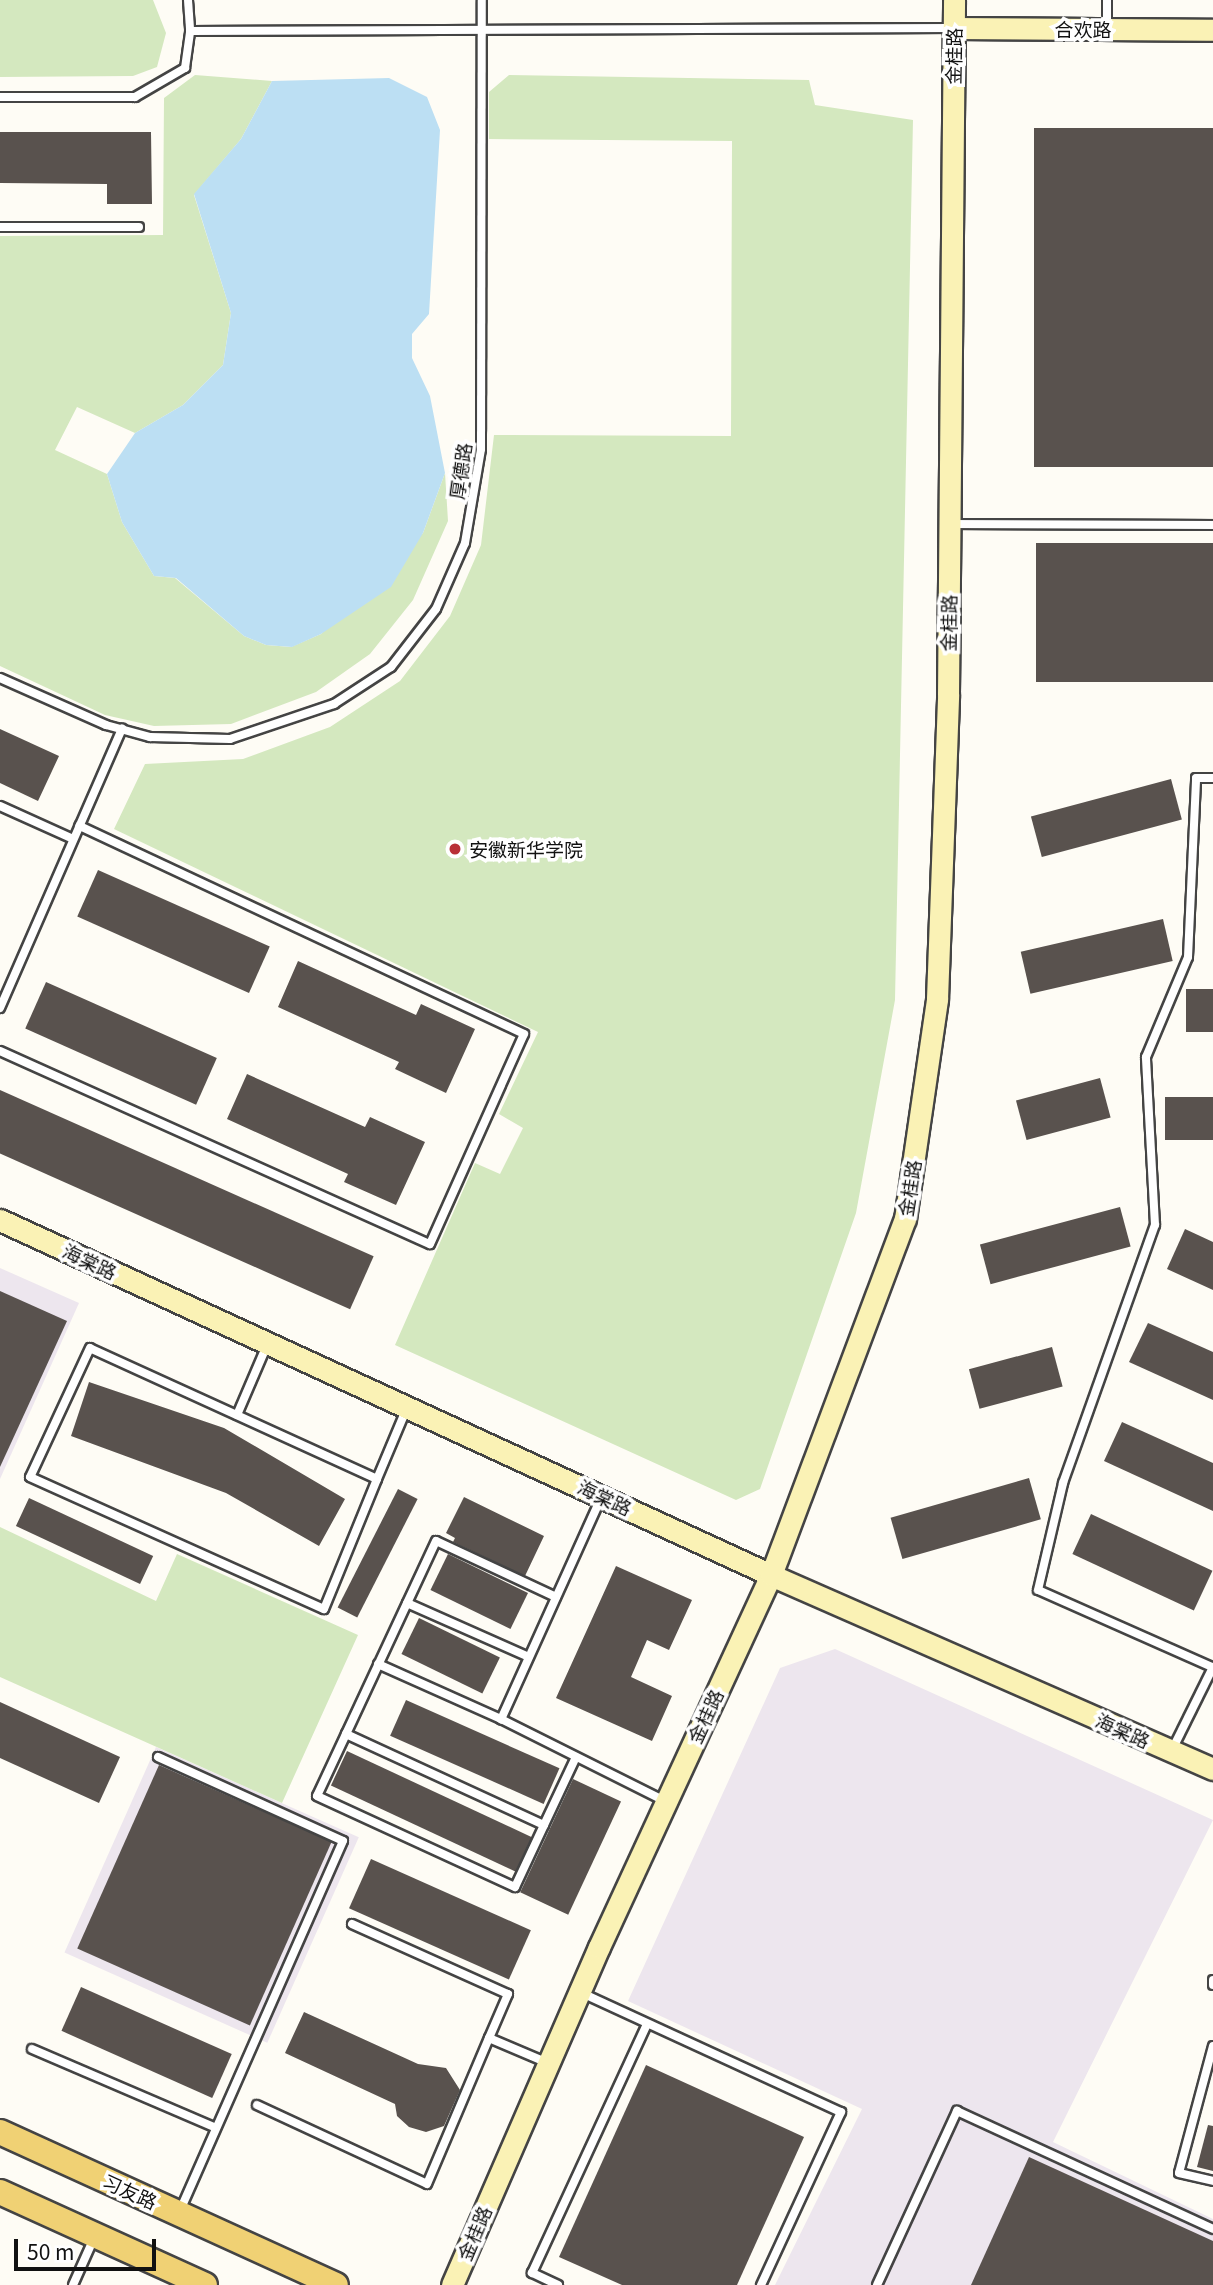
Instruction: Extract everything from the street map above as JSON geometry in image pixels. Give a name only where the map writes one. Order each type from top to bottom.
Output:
[{"type":"main road","name":"习友路","points":[[0,2132],[336,2285]]},
{"type":"main road","points":[[0,2192],[205,2285]]},
{"type":"street","name":"金桂路","points":[[452,2285],[579,1991],[771,1575],[905,1219],[937,999],[949,524],[954,0]]},
{"type":"street","name":"合欢路","points":[[954,29],[1213,30]]},
{"type":"street","name":"海棠路","points":[[0,1220],[771,1575],[1213,1769]]},
{"type":"lane","points":[[0,97],[135,97],[185,68],[190,31],[188,0]]},
{"type":"lane","name":"厚德路","points":[[0,678],[122,729],[150,737],[230,739],[334,704],[391,667],[436,609],[466,543],[481,449],[482,0]]},
{"type":"lane","points":[[1107,0],[1107,29]]},
{"type":"lane","points":[[190,31],[954,29]]},
{"type":"lane","points":[[0,227],[139,227]]},
{"type":"lane","points":[[949,524],[1213,525]]},
{"type":"lane","points":[[0,1008],[122,729]]},
{"type":"lane","points":[[1172,1751],[1213,1667],[1038,1590],[1063,1483],[1155,1225],[1146,1057],[1188,957],[1196,778],[1213,778]]},
{"type":"lane","points":[[0,806],[73,839]]},
{"type":"lane","points":[[0,1051],[430,1244],[524,1034],[79,826]]},
{"type":"lane","points":[[237,1415],[268,1343]]},
{"type":"lane","points":[[377,1479],[89,1348],[30,1477],[324,1609],[407,1407]]},
{"type":"lane","points":[[501,1719],[602,1495]]},
{"type":"lane","points":[[556,1597],[436,1541],[317,1796],[515,1887],[576,1756]]},
{"type":"lane","points":[[407,1602],[529,1657]]},
{"type":"lane","points":[[378,1664],[501,1719],[665,1801]]},
{"type":"lane","points":[[345,1734],[544,1825]]},
{"type":"lane","points":[[159,1757],[343,1841],[179,2213]]},
{"type":"lane","points":[[257,2105],[427,2184],[508,1994],[352,1924]]},
{"type":"lane","points":[[579,1991],[841,2112],[761,2285]]},
{"type":"lane","points":[[558,2285],[532,2273],[647,2024]]},
{"type":"lane","points":[[489,2038],[548,2063]]},
{"type":"lane","points":[[1213,2046],[1179,2172],[1213,2181]]},
{"type":"lane","points":[[32,2049],[216,2128]]},
{"type":"lane","points":[[877,2285],[957,2111],[1213,2229]]},
{"type":"lane","points":[[73,2285],[95,2235]]},
{"type":"shaded area","points":[[0,1268],[79,1303],[0,1479]]},
{"type":"shaded area","points":[[835,1649],[1213,1820],[1053,2142],[1213,2219],[1213,2285],[775,2285],[862,2109],[628,2001],[780,1668]]},
{"type":"shaded area","points":[[156,1747],[359,1837],[267,2043],[64,1953]]},
{"type":"green space","points":[[0,0],[153,0],[166,33],[157,67],[133,76],[0,77]]},
{"type":"green space","points":[[195,75],[272,81],[241,139],[194,195],[231,313],[223,365],[183,405],[135,433],[77,407],[55,450],[107,474],[122,522],[154,576],[175,578],[244,636],[266,645],[291,647],[321,634],[423,533],[445,473],[448,521],[413,600],[370,654],[316,692],[231,724],[154,726],[105,715],[0,666],[0,236],[163,235],[164,98]]},
{"type":"green space","points":[[509,75],[809,80],[815,105],[913,120],[895,1000],[856,1213],[760,1489],[736,1500],[395,1345],[475,1163],[500,1174],[523,1128],[499,1114],[538,1032],[114,829],[145,764],[243,759],[330,727],[400,681],[450,616],[481,545],[494,435],[731,436],[732,141],[489,139],[489,92]]},
{"type":"green space","points":[[0,1527],[156,1601],[177,1554],[358,1635],[282,1803],[0,1677]]},
{"type":"water","points":[[389,78],[427,97],[440,130],[429,314],[412,334],[412,358],[430,396],[445,473],[423,533],[391,587],[321,634],[292,647],[266,645],[244,636],[176,578],[154,576],[122,522],[107,474],[135,433],[183,405],[223,365],[231,313],[194,194],[241,139],[272,81]]},
{"type":"building","points":[[1034,128],[1213,128],[1213,467],[1034,467]]},
{"type":"building","points":[[0,132],[151,132],[152,204],[107,204],[107,184],[0,183]]},
{"type":"building","points":[[1036,543],[1213,543],[1213,682],[1036,682]]},
{"type":"building","points":[[0,729],[59,756],[38,801],[0,783]]},
{"type":"building","points":[[1171,779],[1182,820],[1042,857],[1031,817]]},
{"type":"building","points":[[98,870],[270,946],[249,993],[77,917]]},
{"type":"building","points":[[1163,919],[1173,961],[1030,994],[1021,952]]},
{"type":"building","points":[[298,961],[416,1015],[421,1004],[475,1029],[446,1093],[395,1069],[399,1062],[278,1007]]},
{"type":"building","points":[[46,982],[217,1058],[196,1105],[25,1029]]},
{"type":"building","points":[[1186,989],[1213,989],[1213,1032],[1186,1032]]},
{"type":"building","points":[[247,1074],[365,1127],[370,1117],[425,1142],[396,1205],[344,1182],[348,1174],[227,1119]]},
{"type":"building","points":[[1100,1078],[1111,1118],[1027,1140],[1016,1101]]},
{"type":"building","points":[[0,1090],[374,1256],[350,1309],[0,1153]]},
{"type":"building","points":[[1165,1097],[1213,1097],[1213,1140],[1165,1140]]},
{"type":"building","points":[[1120,1207],[1131,1247],[991,1284],[980,1245]]},
{"type":"building","points":[[1185,1229],[1213,1242],[1213,1290],[1167,1269]]},
{"type":"building","points":[[0,1291],[67,1321],[0,1467]]},
{"type":"building","points":[[1148,1323],[1213,1352],[1213,1400],[1129,1362]]},
{"type":"building","points":[[1052,1347],[1063,1387],[980,1409],[969,1369]]},
{"type":"building","points":[[89,1382],[224,1428],[345,1499],[319,1546],[226,1493],[71,1436]]},
{"type":"building","points":[[1122,1422],[1213,1463],[1213,1511],[1104,1461]]},
{"type":"building","points":[[1029,1478],[1041,1519],[902,1559],[891,1518]]},
{"type":"building","points":[[398,1489],[418,1499],[357,1617],[338,1608]]},
{"type":"building","points":[[464,1497],[544,1536],[525,1576],[453,1542],[455,1538],[446,1533]]},
{"type":"building","points":[[29,1498],[153,1556],[140,1584],[16,1526]]},
{"type":"building","points":[[1091,1514],[1212,1571],[1194,1611],[1072,1554]]},
{"type":"building","points":[[448,1554],[528,1593],[510,1629],[430,1590]]},
{"type":"building","points":[[616,1566],[692,1600],[669,1650],[647,1640],[631,1677],[672,1696],[652,1741],[556,1698]]},
{"type":"building","points":[[419,1618],[500,1657],[482,1693],[401,1654]]},
{"type":"building","points":[[406,1700],[559,1768],[544,1804],[390,1736]]},
{"type":"building","points":[[0,1702],[120,1757],[99,1803],[0,1758]]},
{"type":"building","points":[[347,1751],[532,1837],[516,1872],[331,1785]]},
{"type":"building","points":[[159,1765],[332,1842],[250,2025],[77,1949]]},
{"type":"building","points":[[573,1779],[621,1801],[568,1915],[520,1892]]},
{"type":"building","points":[[371,1859],[531,1930],[509,1980],[349,1908]]},
{"type":"building","points":[[81,1987],[232,2054],[212,2098],[61,2031]]},
{"type":"building","points":[[304,2012],[418,2064],[446,2068],[460,2090],[444,2126],[426,2132],[409,2127],[397,2116],[395,2104],[285,2053]]},
{"type":"building","points":[[646,2065],[804,2137],[737,2285],[622,2285],[559,2257]]},
{"type":"building","points":[[1208,2125],[1213,2126],[1213,2171],[1197,2167]]},
{"type":"building","points":[[1029,2157],[1213,2241],[1213,2285],[971,2285]]},
{"type":"place","name":"安徽新华学院","points":[[455,849]]}]
